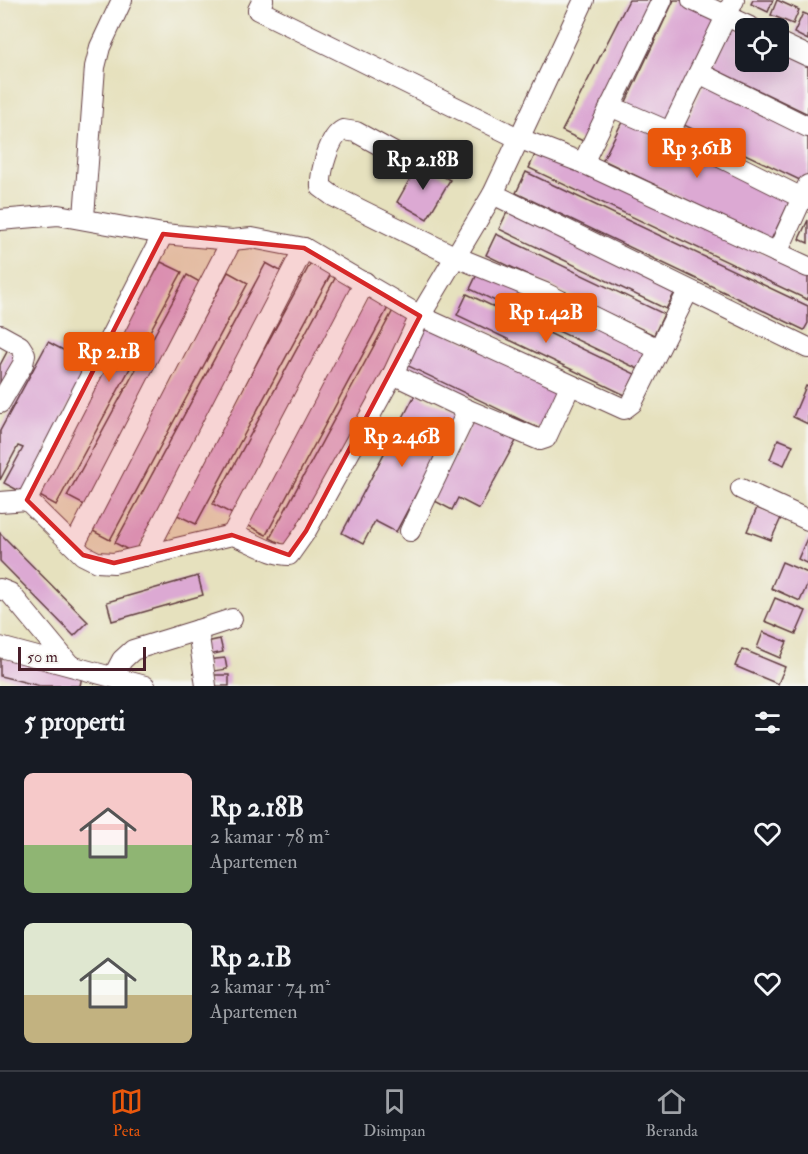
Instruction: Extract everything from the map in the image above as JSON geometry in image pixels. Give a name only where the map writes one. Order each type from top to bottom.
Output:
[{"type":"street","points":[[84,218],[95,67],[100,47],[122,0]]},
{"type":"street","points":[[263,0],[258,10],[518,138],[583,163],[808,267]]},
{"type":"street","points":[[0,502],[27,500],[75,544],[83,555],[97,562],[114,563],[232,536],[251,540],[272,553],[289,555],[306,531],[393,374],[420,316],[449,264],[456,257],[493,194],[584,0]]},
{"type":"street","points":[[583,163],[662,0]]},
{"type":"street","points":[[670,132],[731,8],[692,0]]},
{"type":"street","points":[[789,47],[808,56]]},
{"type":"street","points":[[699,73],[808,127]]},
{"type":"street","points":[[610,106],[805,192],[777,253]]},
{"type":"street","points":[[409,160],[356,132],[343,130],[335,137],[321,174],[321,187],[333,196],[456,257],[545,293],[658,349]]},
{"type":"street","points":[[493,194],[688,291],[807,345]]},
{"type":"street","points":[[0,220],[41,215],[84,218],[163,234],[232,240],[252,238],[304,248],[420,316],[617,409],[628,408],[688,291]]},
{"type":"street","points":[[27,500],[163,234]]},
{"type":"street","points":[[75,544],[232,240]]},
{"type":"street","points":[[145,556],[304,248]]},
{"type":"street","points":[[232,536],[365,282]]},
{"type":"street","points":[[0,335],[20,346],[25,354],[23,364],[0,403]]},
{"type":"street","points":[[393,374],[468,410],[543,440],[570,386]]},
{"type":"street","points":[[410,531],[468,410]]},
{"type":"street","points":[[741,489],[808,520]]},
{"type":"street","points":[[0,588],[10,593],[69,664]]},
{"type":"street","points":[[113,677],[122,660],[133,650],[232,619]]},
{"type":"street","points":[[198,630],[206,686]]},
{"type":"street","points":[[0,647],[145,686]]},
{"type":"highlighted area","points":[[163,234],[304,248],[420,316],[306,531],[289,555],[232,535],[114,563],[83,555],[27,500]]},
{"type":"building","points":[[629,0],[655,0],[583,141],[562,131]]},
{"type":"building","points":[[674,0],[685,0],[719,16],[668,123],[625,104]]},
{"type":"building","points":[[753,0],[773,0],[768,12],[751,4]]},
{"type":"building","points":[[777,0],[799,10],[793,24],[789,22],[789,18],[771,15]]},
{"type":"building","points":[[803,13],[808,15],[808,40],[794,33]]},
{"type":"building","points":[[732,26],[735,27],[735,72],[789,72],[789,53],[808,62],[808,114],[712,68]]},
{"type":"building","points":[[705,83],[808,132],[808,174],[804,182],[684,125]]},
{"type":"building","points":[[624,118],[791,198],[771,240],[603,160]]},
{"type":"building","points":[[539,146],[808,274],[808,300],[529,168]]},
{"type":"building","points":[[419,163],[450,180],[427,219],[397,202]]},
{"type":"building","points":[[526,172],[808,306],[808,323],[804,330],[516,193]]},
{"type":"building","points":[[509,208],[677,288],[666,309],[499,229]]},
{"type":"building","points":[[808,220],[808,243],[799,239]]},
{"type":"building","points":[[496,234],[664,314],[654,335],[486,255]]},
{"type":"building","points":[[314,257],[334,268],[196,524],[175,514]]},
{"type":"building","points":[[161,262],[182,272],[56,505],[36,494]]},
{"type":"building","points":[[266,263],[286,274],[136,554],[115,543]]},
{"type":"building","points":[[480,268],[648,348],[638,369],[470,289]]},
{"type":"building","points":[[339,271],[360,282],[234,515],[213,504]]},
{"type":"building","points":[[228,272],[248,283],[110,540],[89,529]]},
{"type":"building","points":[[187,275],[207,286],[88,507],[67,496]]},
{"type":"building","points":[[371,291],[391,302],[266,535],[245,524]]},
{"type":"building","points":[[467,294],[635,374],[625,395],[457,315]]},
{"type":"building","points":[[396,305],[417,316],[291,549],[270,538]]},
{"type":"building","points":[[420,320],[562,388],[542,430],[400,362]]},
{"type":"building","points":[[48,342],[90,364],[25,494],[4,483],[23,448],[18,446],[0,480],[0,431]]},
{"type":"building","points":[[8,350],[20,356],[0,391],[0,365]]},
{"type":"building","points":[[806,386],[808,387],[808,424],[793,417]]},
{"type":"building","points":[[416,393],[458,415],[396,532],[375,521],[363,544],[342,533]]},
{"type":"building","points":[[475,418],[517,439],[479,509],[458,498],[452,510],[431,499]]},
{"type":"building","points":[[778,439],[793,445],[784,465],[770,459]]},
{"type":"building","points":[[757,508],[781,518],[771,540],[747,531]]},
{"type":"building","points":[[0,533],[88,622],[74,636],[0,561]]},
{"type":"building","points":[[808,536],[808,564],[798,559]]},
{"type":"building","points":[[782,562],[808,573],[808,583],[800,601],[771,588]]},
{"type":"building","points":[[198,576],[203,595],[112,621],[107,602]]},
{"type":"building","points":[[775,598],[806,611],[796,634],[765,621]]},
{"type":"building","points":[[763,632],[787,642],[780,658],[757,648]]},
{"type":"building","points":[[220,639],[223,652],[205,656],[202,643]]},
{"type":"building","points":[[742,649],[785,667],[778,684],[735,666]]},
{"type":"building","points":[[0,657],[82,676],[80,686],[40,686],[0,676]]},
{"type":"building","points":[[225,658],[227,669],[208,672],[206,660]]},
{"type":"building","points":[[209,675],[229,675],[229,686],[209,686]]}]
